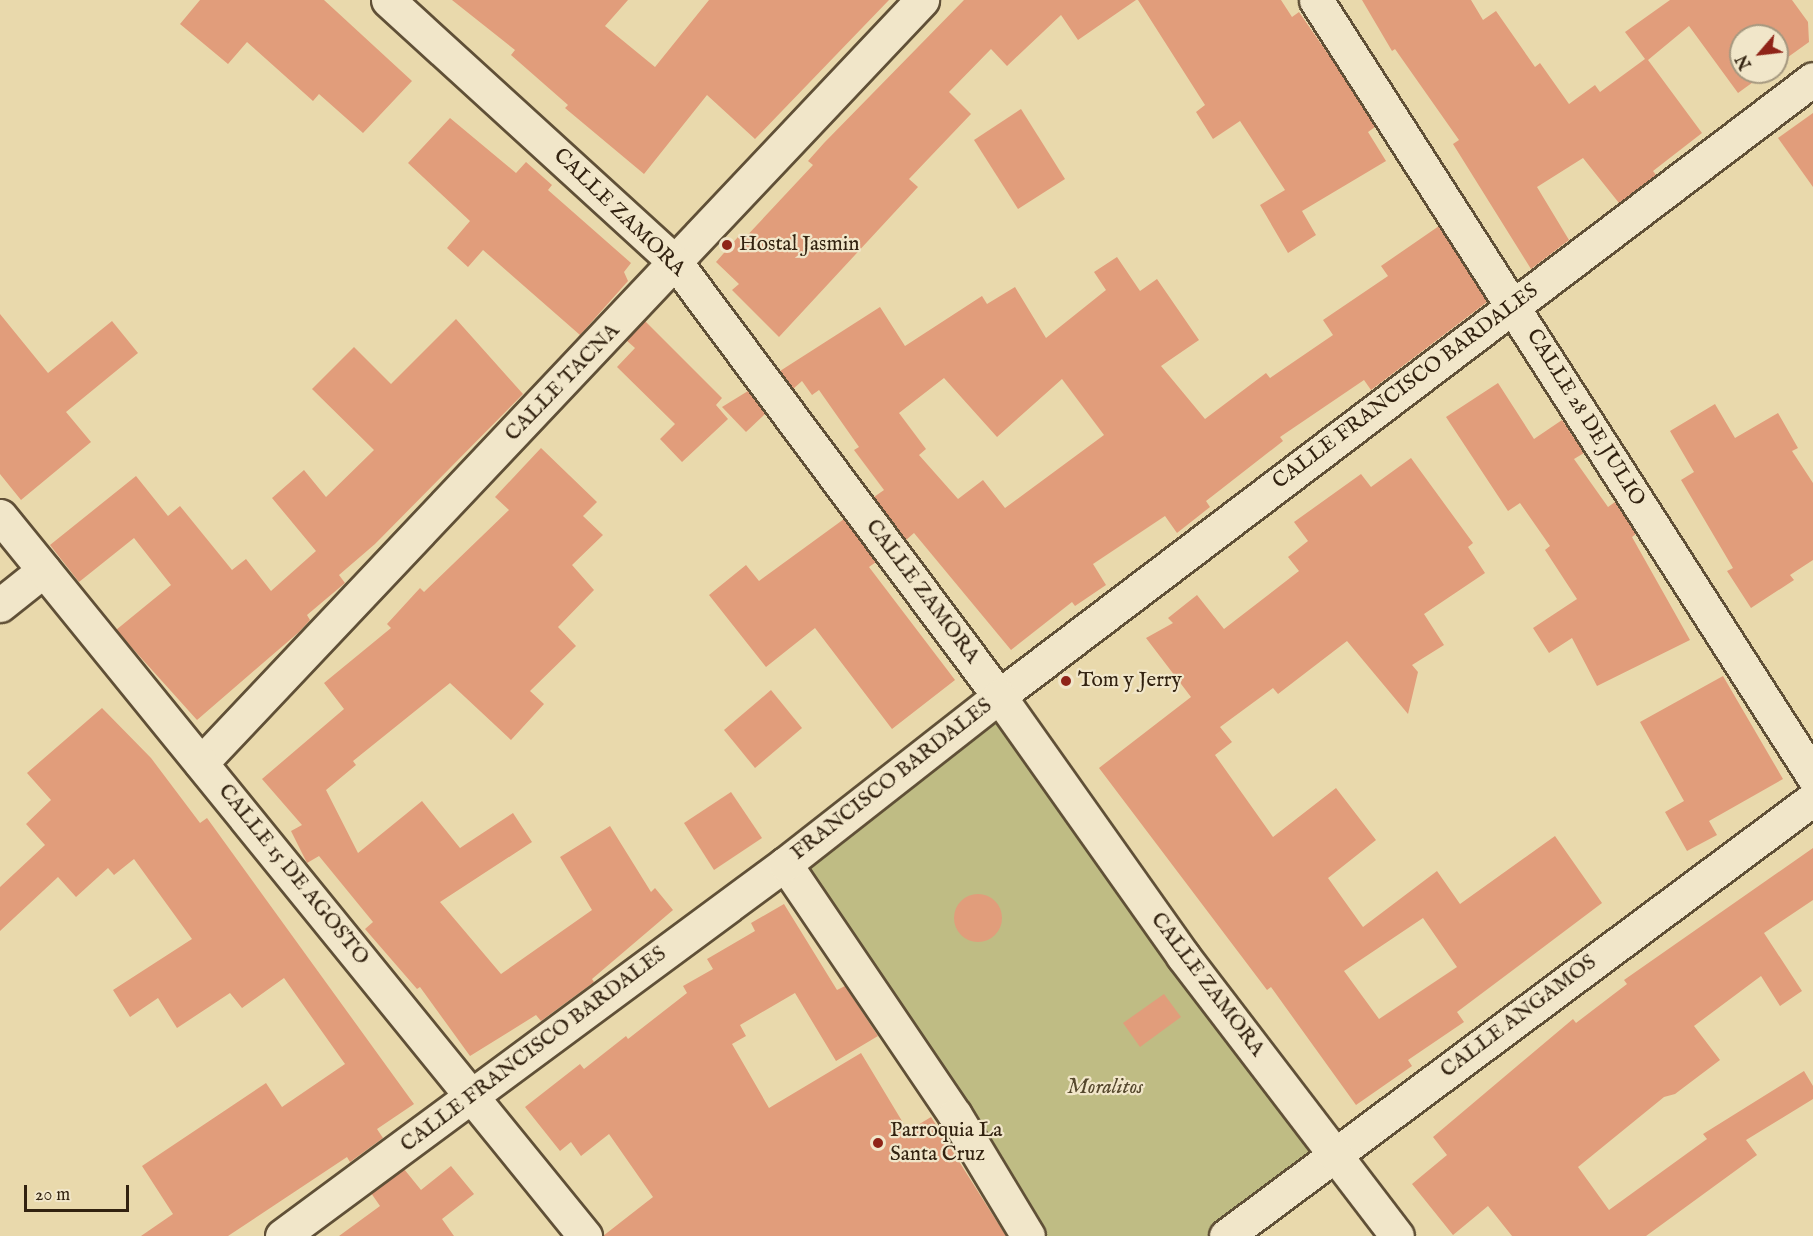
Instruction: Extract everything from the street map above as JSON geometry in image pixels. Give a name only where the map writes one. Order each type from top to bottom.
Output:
[{"type":"street","name":"CALLE ZAMORA","points":[[388,0],[676,263],[999,696],[1183,956],[1397,1236]]},
{"type":"street","name":"CALLE TACNA","points":[[201,763],[676,263],[922,0]]},
{"type":"street","name":"CALLE 28 DE JULIO","points":[[1316,0],[1813,776]]},
{"type":"street","name":"CALLE FRANCISCO BARDALES","points":[[999,696],[1813,79]]},
{"type":"street","name":"CALLE 15 DE AGOSTO","points":[[0,516],[473,1095],[585,1236]]},
{"type":"street","points":[[0,605],[44,570]]},
{"type":"street","name":"FRANCISCO BARDALES","points":[[785,864],[999,696]]},
{"type":"street","name":"CALLE ANGAMOS","points":[[1226,1236],[1813,799]]},
{"type":"street","name":"CALLE FRANCISCO BARDALES","points":[[282,1236],[785,864]]},
{"type":"street","points":[[785,864],[955,1115],[1028,1236]]},
{"type":"green space","name":"Moralitos","points":[[999,696],[1335,1153],[1226,1236],[1028,1236],[785,864]]},
{"type":"building","points":[[200,0],[324,0],[412,81],[363,133],[319,94],[313,101],[247,42],[228,64],[180,24]]},
{"type":"building","points":[[452,0],[628,0],[605,26],[655,67],[709,0],[889,0],[755,139],[707,95],[644,174],[565,108],[568,105],[511,55],[515,50]]},
{"type":"building","points":[[964,0],[1136,0],[1078,40],[1061,15],[1007,66],[991,49],[949,92],[971,114],[909,179],[918,187],[779,337],[732,290],[739,284],[716,262],[738,237],[742,241],[813,165],[808,161],[824,143]]},
{"type":"building","points":[[1138,0],[1281,0],[1292,17],[1299,12],[1337,67],[1375,127],[1368,132],[1386,161],[1302,211],[1316,235],[1288,253],[1260,205],[1285,190],[1240,121],[1213,139],[1196,112],[1205,105]]},
{"type":"building","points":[[1362,0],[1471,0],[1483,20],[1496,11],[1535,67],[1540,63],[1569,104],[1595,85],[1600,92],[1645,59],[1625,32],[1670,0],[1792,0],[1808,22],[1809,42],[1789,56],[1789,24],[1729,24],[1729,81],[1689,26],[1648,60],[1702,133],[1653,171],[1656,175],[1619,203],[1583,158],[1537,187],[1569,240],[1531,269],[1453,144],[1459,140],[1395,49],[1392,51]]},
{"type":"building","points":[[1731,84],[1750,84],[1738,93]]},
{"type":"building","points":[[1021,109],[1065,179],[1018,209],[974,140]]},
{"type":"building","points":[[1813,113],[1813,187],[1778,138]]},
{"type":"building","points":[[450,118],[516,173],[526,162],[552,185],[548,190],[631,263],[624,272],[628,281],[580,335],[483,250],[468,267],[447,248],[470,221],[408,163]]},
{"type":"building","points":[[1439,226],[1487,302],[1371,390],[1364,380],[1280,437],[1283,441],[1206,501],[1210,507],[1177,533],[1165,516],[1093,564],[1106,585],[1075,606],[1072,602],[1011,650],[914,533],[906,540],[874,497],[884,490],[854,450],[859,447],[819,390],[812,395],[802,381],[793,389],[780,371],[880,307],[905,346],[982,296],[987,304],[1015,287],[1046,338],[1106,290],[1094,272],[1117,257],[1140,291],[1157,279],[1199,340],[1161,366],[1205,419],[1266,373],[1270,378],[1333,335],[1323,320],[1388,276],[1381,266]],"holes":[[[944,378],[997,437],[1062,379],[1104,435],[1005,508],[983,480],[958,499],[919,455],[926,449],[899,413]]]},
{"type":"building","points":[[0,314],[48,373],[112,321],[138,353],[66,412],[91,442],[21,500],[0,474]]},
{"type":"building","points":[[456,319],[523,394],[375,544],[339,575],[345,583],[307,615],[310,620],[299,632],[197,720],[116,630],[171,585],[134,538],[79,582],[50,545],[136,476],[168,516],[180,506],[232,570],[246,559],[271,591],[316,551],[272,498],[304,470],[326,497],[374,450],[312,389],[354,347],[391,384]]},
{"type":"building","points":[[645,321],[722,398],[716,405],[728,419],[682,462],[660,439],[675,424],[617,367],[635,348],[626,340]]},
{"type":"building","points":[[1498,383],[1534,439],[1562,420],[1584,453],[1574,459],[1608,507],[1615,502],[1636,534],[1632,537],[1690,640],[1597,686],[1572,638],[1549,653],[1533,628],[1577,599],[1545,550],[1550,546],[1520,503],[1508,511],[1446,417]]},
{"type":"building","points":[[748,391],[765,414],[746,432],[722,407]]},
{"type":"building","points":[[1715,404],[1735,438],[1778,413],[1798,448],[1792,451],[1813,483],[1813,560],[1790,575],[1794,580],[1751,608],[1727,571],[1733,568],[1681,480],[1694,472],[1670,431]]},
{"type":"building","points":[[541,448],[597,502],[583,516],[603,535],[572,565],[594,590],[558,627],[576,646],[530,691],[544,704],[511,740],[450,683],[353,761],[356,765],[326,790],[358,853],[422,801],[460,848],[513,813],[532,842],[440,902],[501,974],[592,910],[560,857],[610,826],[651,892],[655,888],[673,910],[592,979],[594,982],[541,1021],[536,1015],[470,1056],[420,987],[417,989],[365,929],[373,922],[319,856],[307,863],[291,831],[302,825],[262,779],[344,709],[324,683],[391,628],[387,624],[420,588],[424,592],[509,510],[495,497]]},
{"type":"building","points":[[1411,458],[1473,543],[1468,547],[1485,573],[1424,614],[1444,645],[1412,665],[1418,672],[1408,714],[1347,641],[1278,694],[1273,688],[1220,727],[1232,742],[1215,755],[1273,837],[1336,788],[1376,840],[1328,878],[1363,927],[1437,871],[1460,904],[1555,836],[1602,903],[1457,1012],[1464,1022],[1408,1060],[1412,1066],[1356,1105],[1271,987],[1267,990],[1099,768],[1191,697],[1146,638],[1173,623],[1168,618],[1197,595],[1224,629],[1299,571],[1288,557],[1308,541],[1294,522],[1361,474],[1371,487]],"holes":[[[1423,918],[1457,967],[1379,1019],[1344,971]]]},
{"type":"building","points":[[844,519],[876,562],[869,567],[955,680],[892,729],[815,628],[766,667],[709,595],[746,565],[759,581]]},
{"type":"building","points":[[1723,676],[1783,779],[1709,821],[1717,835],[1687,851],[1665,812],[1684,801],[1640,722]]},
{"type":"building","points":[[771,690],[802,728],[755,768],[724,730]]},
{"type":"building","points":[[102,708],[151,758],[200,823],[207,818],[414,1104],[377,1129],[383,1138],[350,1162],[347,1157],[228,1236],[141,1236],[173,1214],[142,1166],[266,1083],[282,1107],[345,1064],[284,978],[242,1008],[230,993],[177,1028],[158,998],[130,1017],[113,990],[192,939],[134,859],[114,875],[108,868],[76,897],[58,877],[0,931],[0,887],[45,845],[26,824],[51,800],[27,773]]},
{"type":"building","points":[[731,792],[762,838],[714,870],[684,823]]},
{"type":"building","points":[[1813,848],[1813,900],[1764,933],[1802,991],[1780,1006],[1761,976],[1694,1026],[1720,1060],[1675,1094],[1664,1097],[1578,1167],[1609,1210],[1707,1139],[1703,1134],[1804,1071],[1813,1086],[1813,1099],[1746,1140],[1757,1155],[1646,1236],[1512,1236],[1488,1206],[1453,1235],[1412,1184],[1447,1155],[1433,1137],[1573,1019],[1576,1023],[1627,984],[1624,980]]},
{"type":"building","points":[[978,894],[995,901],[1002,918],[995,935],[978,942],[961,935],[954,918],[961,901]]},
{"type":"building","points":[[784,904],[837,990],[845,986],[878,1036],[836,1061],[795,993],[740,1025],[746,1036],[732,1044],[769,1108],[861,1053],[908,1131],[931,1117],[1006,1236],[603,1236],[653,1197],[609,1134],[581,1156],[571,1142],[560,1151],[525,1107],[580,1064],[584,1069],[626,1036],[628,1039],[687,993],[683,986],[713,969],[707,959],[755,931],[751,923]]},
{"type":"building","points":[[1164,994],[1181,1017],[1140,1047],[1123,1023]]},
{"type":"building","points":[[451,1166],[474,1194],[442,1219],[454,1236],[339,1236],[380,1206],[371,1193],[404,1169],[421,1190]]},
{"type":"place","name":"Hostal Jasmin","points":[[727,245]]},
{"type":"place","name":"Tom y Jerry","points":[[1066,681]]},
{"type":"place","name":"Parroquia La Santa Cruz","points":[[878,1143]]}]
